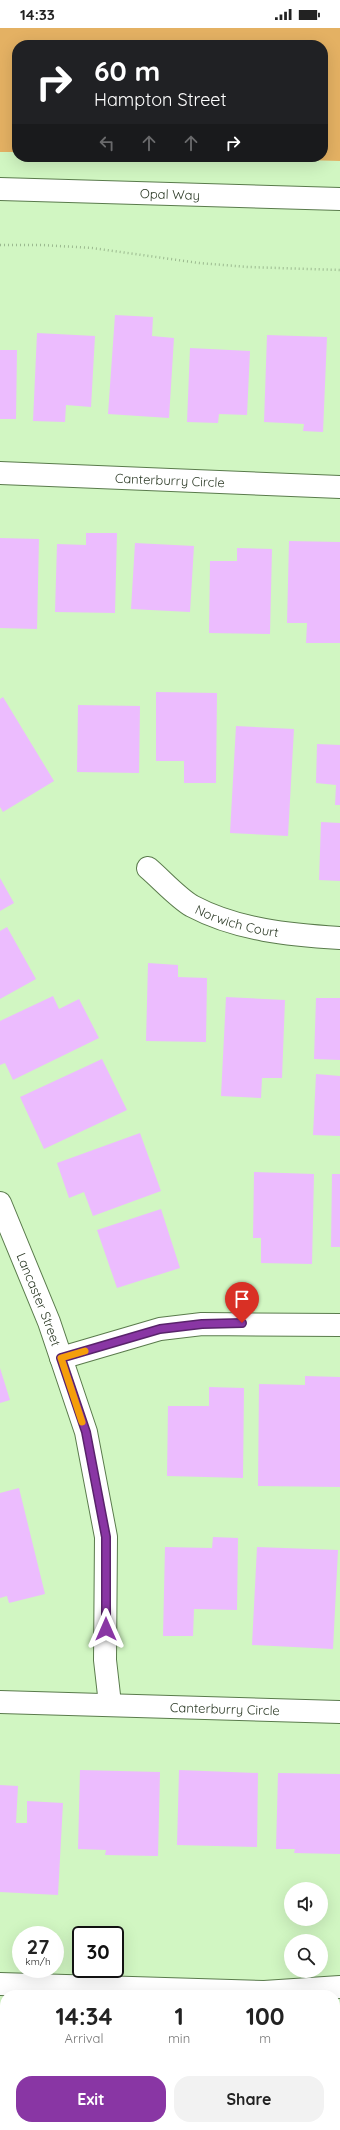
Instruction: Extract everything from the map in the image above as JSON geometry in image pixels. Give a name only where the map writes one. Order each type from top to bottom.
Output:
[{"type":"street","name":"Opal Way","points":[[0,189],[340,199]]},
{"type":"street","name":"Canterburry Circle","points":[[0,473],[340,487]]},
{"type":"street","name":"Norwich Court","points":[[148,868],[191,906],[240,925],[305,936],[340,938]]},
{"type":"street","name":"Lancaster Street","points":[[0,1203],[49,1322],[86,1432],[106,1537],[105,1660],[110,1704]]},
{"type":"street","points":[[61,1358],[160,1329],[195,1325],[242,1323],[340,1325]]},
{"type":"street","name":"Canterburry Circle","points":[[0,1702],[110,1704],[340,1712]]},
{"type":"street","points":[[0,1984],[198,1990]]},
{"type":"street","points":[[289,1990],[340,1986]]},
{"type":"path","points":[[0,245],[42,245],[92,248],[248,267],[340,270]]},
{"type":"shaded area","points":[[0,28],[340,28],[340,161],[328,161],[328,40],[12,40],[12,152],[0,152]]},
{"type":"building","points":[[115,315],[153,317],[152,336],[174,338],[169,418],[108,414]]},
{"type":"building","points":[[37,333],[95,336],[91,407],[66,405],[65,422],[33,421]]},
{"type":"building","points":[[267,335],[327,337],[323,432],[303,431],[304,424],[264,422]]},
{"type":"building","points":[[190,348],[250,351],[247,415],[219,414],[218,423],[187,422]]},
{"type":"building","points":[[0,350],[17,350],[16,419],[0,419]]},
{"type":"building","points":[[86,533],[117,533],[115,613],[55,612],[57,544],[86,545]]},
{"type":"building","points":[[0,538],[39,539],[37,629],[0,628]]},
{"type":"building","points":[[289,541],[340,542],[340,643],[306,643],[307,623],[287,623]]},
{"type":"building","points":[[135,543],[194,546],[190,612],[131,609]]},
{"type":"building","points":[[237,548],[272,549],[270,634],[209,633],[210,561],[237,561]]},
{"type":"building","points":[[156,692],[217,693],[216,783],[184,783],[184,761],[156,761]]},
{"type":"building","points":[[3,697],[54,781],[3,812],[0,807],[0,699]]},
{"type":"building","points":[[78,705],[140,706],[139,773],[77,772]]},
{"type":"building","points":[[236,726],[294,729],[288,836],[230,833]]},
{"type":"building","points":[[317,744],[340,745],[340,805],[335,805],[336,785],[316,783]]},
{"type":"building","points":[[321,822],[340,823],[340,881],[319,880]]},
{"type":"building","points":[[0,878],[14,903],[0,911]]},
{"type":"building","points":[[7,927],[36,979],[0,999],[0,931]]},
{"type":"building","points":[[148,963],[178,965],[178,977],[207,978],[206,1042],[146,1041]]},
{"type":"building","points":[[53,996],[59,1009],[79,999],[99,1038],[13,1080],[5,1063],[0,1065],[0,1021]]},
{"type":"building","points":[[226,997],[285,1000],[282,1078],[262,1078],[261,1098],[221,1096]]},
{"type":"building","points":[[316,998],[340,998],[340,1060],[314,1059]]},
{"type":"building","points":[[102,1059],[127,1110],[44,1149],[20,1097]]},
{"type":"building","points":[[316,1074],[340,1076],[340,1136],[313,1135]]},
{"type":"building","points":[[140,1133],[161,1191],[93,1216],[84,1192],[69,1198],[57,1163]]},
{"type":"building","points":[[254,1172],[314,1174],[312,1264],[261,1263],[261,1238],[253,1238]]},
{"type":"building","points":[[332,1174],[340,1174],[340,1247],[331,1247]]},
{"type":"building","points":[[161,1209],[180,1268],[117,1288],[97,1230]]},
{"type":"building","points":[[0,1368],[10,1400],[0,1403]]},
{"type":"building","points":[[305,1376],[340,1377],[340,1487],[258,1486],[259,1384],[305,1385]]},
{"type":"building","points":[[209,1387],[244,1388],[243,1478],[167,1476],[168,1406],[209,1406]]},
{"type":"building","points":[[19,1488],[45,1594],[9,1603],[7,1596],[0,1598],[0,1493]]},
{"type":"building","points":[[213,1537],[238,1538],[237,1610],[194,1609],[193,1636],[163,1636],[165,1547],[212,1548]]},
{"type":"building","points":[[257,1547],[338,1550],[333,1649],[252,1645]]},
{"type":"building","points":[[80,1770],[160,1772],[158,1856],[105,1855],[106,1850],[78,1849]]},
{"type":"building","points":[[179,1770],[258,1773],[257,1847],[177,1845]]},
{"type":"building","points":[[278,1773],[340,1774],[340,1854],[294,1853],[295,1849],[276,1849]]},
{"type":"building","points":[[0,1785],[18,1786],[16,1823],[27,1823],[27,1801],[63,1803],[58,1895],[0,1892]]},
{"type":"slow traffic","points":[[82,1422],[61,1358],[85,1351]]},
{"type":"route","points":[[106,1629],[106,1537],[86,1432],[61,1358],[160,1329],[202,1324],[242,1323]]}]
